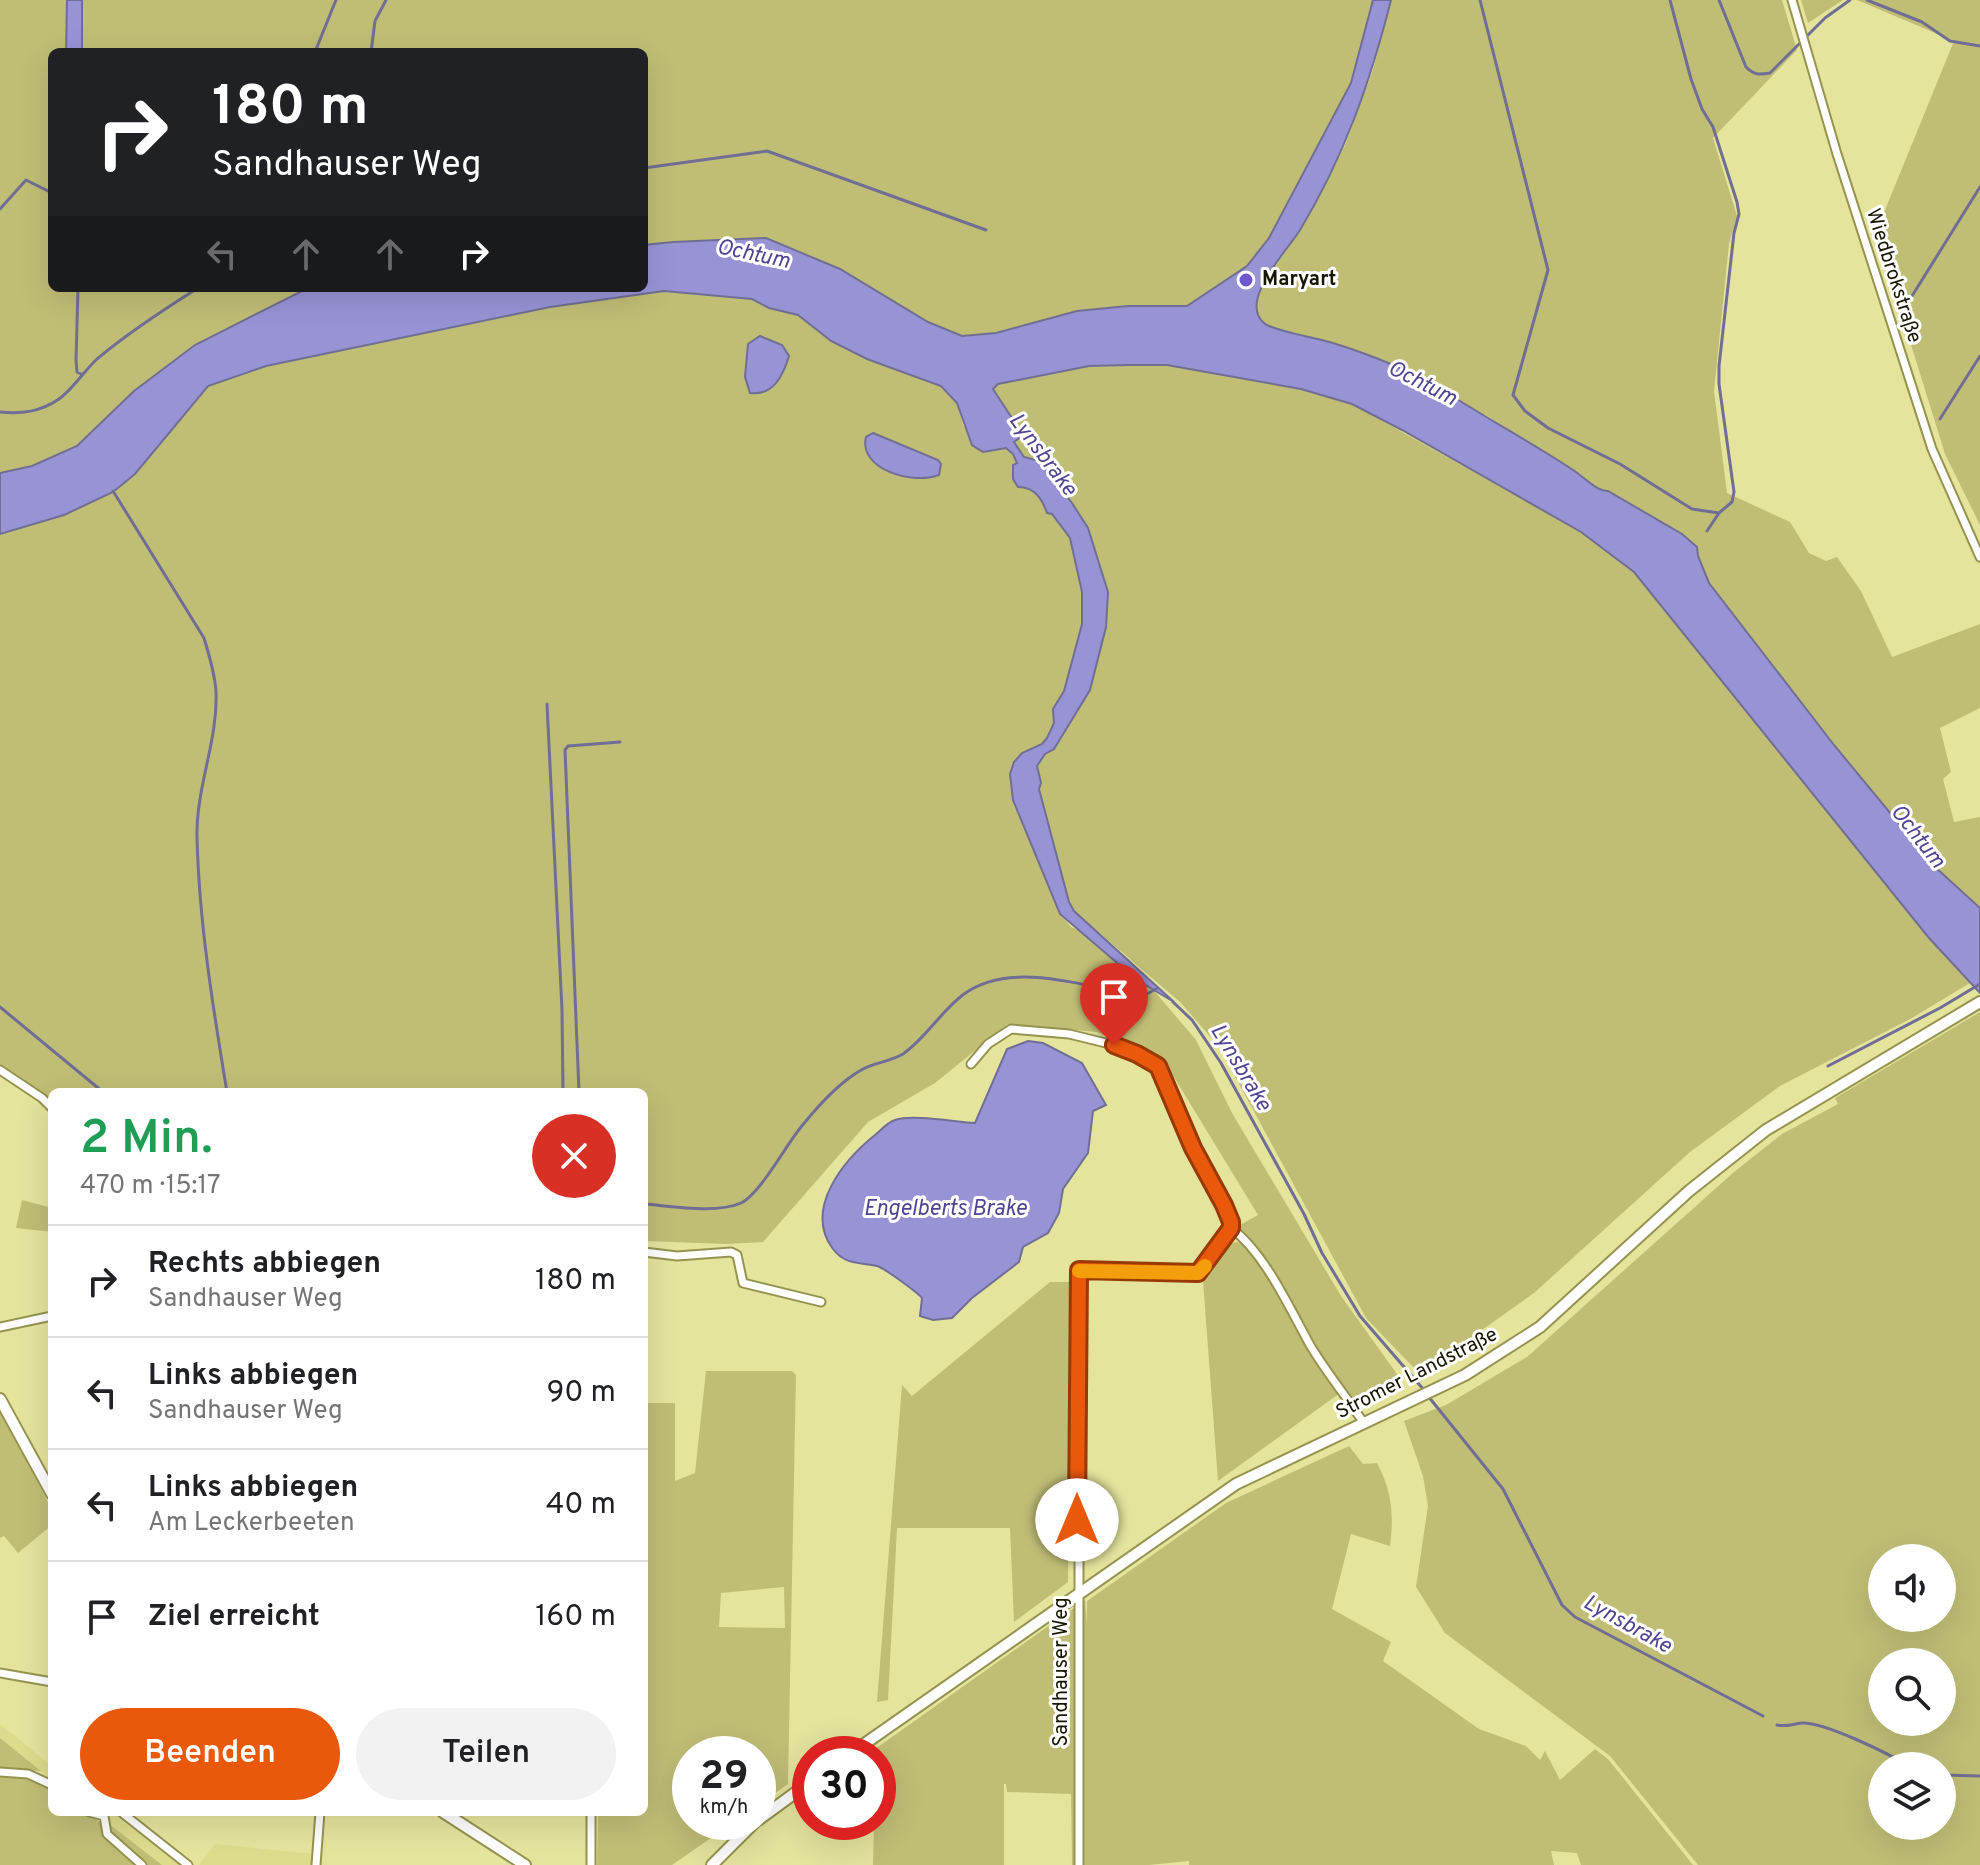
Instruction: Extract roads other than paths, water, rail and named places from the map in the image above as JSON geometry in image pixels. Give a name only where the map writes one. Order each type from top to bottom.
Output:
[{"type":"main road","name":"Stromer Landstraße","points":[[876,1736],[1236,1484],[1433,1391],[1487,1362],[1540,1327],[1689,1191],[1766,1130],[1980,1002]]},
{"type":"main road","points":[[0,1399],[48,1487]]},
{"type":"main road","points":[[449,1816],[525,1865]]},
{"type":"main road","points":[[712,1865],[737,1840]]},
{"type":"street","name":"Wiedbrokstraße","points":[[1792,0],[1837,154],[1932,449],[1980,557]]},
{"type":"street","points":[[971,1064],[988,1044],[1011,1029],[1069,1034],[1114,1045],[1158,1066],[1193,1148],[1216,1188],[1231,1228],[1256,1255],[1298,1319],[1322,1364],[1363,1422]]},
{"type":"street","points":[[0,1070],[48,1104]]},
{"type":"street","name":"Sandhauser Weg","points":[[1079,1865],[1079,1270],[1198,1273],[1231,1228]]},
{"type":"street","points":[[648,1252],[677,1256],[731,1252],[737,1255],[743,1283],[821,1302]]},
{"type":"street","points":[[0,1327],[48,1317]]},
{"type":"street","points":[[0,1673],[48,1681]]},
{"type":"street","points":[[0,1772],[28,1774],[48,1783]]},
{"type":"street","points":[[105,1816],[107,1834],[142,1865]]},
{"type":"street","points":[[126,1816],[188,1865]]},
{"type":"street","points":[[316,1865],[320,1816]]},
{"type":"street","points":[[591,1816],[591,1865]]},
{"type":"water","points":[[67,0],[82,0],[82,48],[66,48]]},
{"type":"water","name":"Ochtum","points":[[1373,0],[1391,0],[1374,61],[1343,147],[1316,203],[1261,289],[1257,302],[1258,314],[1264,323],[1360,352],[1427,381],[1595,486],[1682,534],[1697,547],[1709,583],[1834,745],[1934,866],[1980,908],[1980,993],[1929,938],[1634,572],[1581,532],[1402,430],[1352,404],[1301,389],[1167,365],[1128,365],[1089,366],[998,384],[993,389],[1021,432],[1021,437],[1014,442],[1024,457],[1039,461],[1088,528],[1108,592],[1106,627],[1090,690],[1054,749],[1045,754],[1037,766],[1041,783],[1039,789],[1069,902],[1074,911],[1174,1002],[1137,980],[1060,914],[1013,800],[1010,774],[1014,762],[1022,753],[1042,744],[1047,738],[1054,723],[1053,709],[1064,691],[1082,624],[1082,592],[1070,538],[1052,514],[1047,513],[1037,495],[1029,489],[1018,487],[1013,479],[1013,465],[1017,463],[1013,454],[1006,448],[983,452],[972,445],[957,403],[941,386],[867,359],[831,341],[798,315],[769,308],[752,299],[664,291],[550,307],[266,366],[208,386],[135,474],[113,492],[64,515],[0,534],[0,473],[32,466],[77,446],[134,391],[195,345],[300,292],[648,292],[648,245],[766,238],[840,269],[928,322],[962,336],[996,333],[1077,311],[1128,306],[1187,306],[1247,266],[1269,238],[1351,83]]},
{"type":"water","points":[[760,336],[782,345],[789,356],[784,371],[771,388],[750,393],[745,377],[748,344]]},
{"type":"water","points":[[873,433],[938,460],[941,464],[939,475],[916,478],[879,466],[866,449],[866,437]]},
{"type":"water","name":"Engelberts Brake","points":[[1028,1041],[1043,1043],[1082,1063],[1106,1105],[1093,1111],[1088,1153],[1063,1189],[1059,1213],[1048,1233],[1023,1247],[1019,1262],[972,1298],[952,1318],[933,1320],[920,1316],[922,1298],[907,1286],[877,1266],[847,1260],[833,1249],[825,1234],[823,1218],[831,1186],[863,1145],[892,1121],[923,1118],[975,1123],[1007,1049]]},
{"type":"waterway","points":[[317,48],[336,0]]},
{"type":"waterway","points":[[372,48],[375,21],[386,0]]},
{"type":"waterway","points":[[1480,0],[1548,270],[1513,395],[1525,411],[1548,428],[1620,464],[1692,509],[1719,513]]},
{"type":"waterway","points":[[1670,0],[1691,79],[1702,109],[1713,127],[1739,214],[1734,233],[1719,366],[1734,492],[1732,502],[1719,513],[1707,531]]},
{"type":"waterway","points":[[1719,0],[1746,67],[1760,74],[1770,73],[1825,18],[1850,0]]},
{"type":"waterway","points":[[1867,0],[1922,22],[1950,41],[1980,46]]},
{"type":"waterway","points":[[648,167],[767,151],[986,230]]},
{"type":"waterway","points":[[0,209],[26,180],[48,191]]},
{"type":"waterway","points":[[1907,304],[1980,187]]},
{"type":"waterway","points":[[78,292],[76,360],[77,372],[81,374]]},
{"type":"waterway","points":[[0,412],[31,411],[59,399],[109,349],[192,292]]},
{"type":"waterway","points":[[1940,419],[1980,356]]},
{"type":"waterway","points":[[113,491],[204,638],[212,664],[216,710],[200,800],[198,869],[212,997],[226,1088]]},
{"type":"waterway","points":[[547,704],[563,1088]]},
{"type":"waterway","points":[[579,1088],[565,750],[568,746],[620,742]]},
{"type":"waterway","points":[[648,1204],[706,1209],[741,1203],[756,1190],[801,1127],[837,1088],[863,1069],[903,1054],[956,1001],[983,984],[1025,977],[1048,978],[1136,996],[1156,989]]},
{"type":"waterway","points":[[1828,1066],[1980,984]]},
{"type":"waterway","name":"Lynsbrake","points":[[1173,1002],[1192,1020],[1221,1063],[1304,1214],[1322,1253],[1360,1316],[1424,1390]]},
{"type":"waterway","points":[[0,1007],[98,1088]]},
{"type":"waterway","name":"Lynsbrake","points":[[1428,1396],[1503,1489],[1562,1605],[1575,1617],[1763,1716]]},
{"type":"waterway","name":"Lynsbrake","points":[[1777,1725],[1802,1723],[1825,1727],[1882,1752]]},
{"type":"waterway","name":"Lynsbrake","points":[[1956,1775],[1980,1776]]},
{"type":"place","name":"Maryart","points":[[1246,280]]}]
